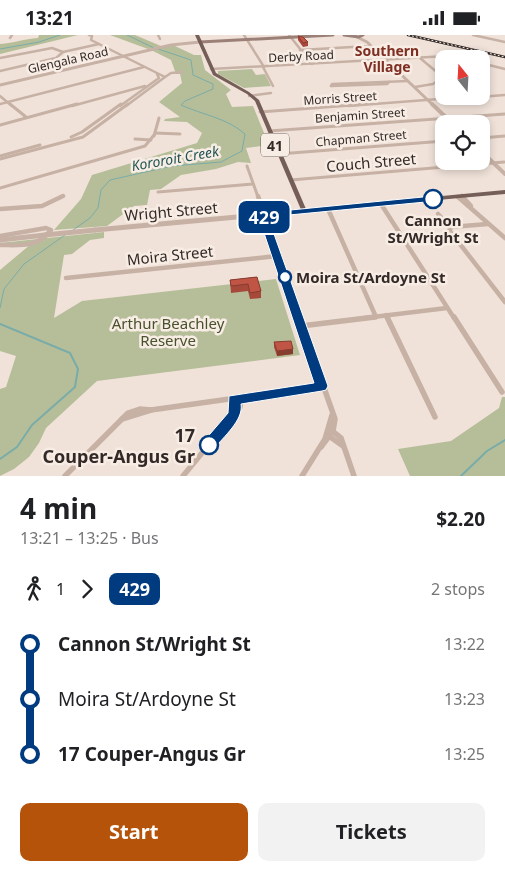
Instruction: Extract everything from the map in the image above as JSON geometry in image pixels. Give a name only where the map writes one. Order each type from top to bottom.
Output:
[{"type":"main road","points":[[199,35],[212,71]]},
{"type":"main road","points":[[201,42],[333,35]]},
{"type":"main road","points":[[344,35],[365,35]]},
{"type":"main road","name":"41","points":[[212,71],[218,77],[250,95],[260,111],[304,211]]},
{"type":"main road","name":"Wright Street","points":[[304,211],[505,192]]},
{"type":"street","points":[[89,35],[92,36],[91,40],[165,77]]},
{"type":"street","points":[[158,35],[160,39]]},
{"type":"street","points":[[244,35],[273,86]]},
{"type":"street","points":[[365,35],[365,41]]},
{"type":"street","points":[[473,35],[505,42]]},
{"type":"street","points":[[356,36],[365,41],[443,115]]},
{"type":"street","points":[[290,37],[310,63]]},
{"type":"street","name":"Glengala Road","points":[[0,85],[165,46],[201,42]]},
{"type":"street","points":[[0,58],[52,49],[63,52],[99,44]]},
{"type":"street","points":[[300,50],[370,46]]},
{"type":"street","points":[[0,71],[58,57],[63,52]]},
{"type":"street","name":"Derby Road","points":[[212,71],[310,63],[435,57]]},
{"type":"street","points":[[415,87],[433,84],[440,79],[439,74],[420,58]]},
{"type":"street","points":[[490,65],[505,69]]},
{"type":"street","points":[[0,104],[144,67]]},
{"type":"street","points":[[0,157],[79,135],[147,86],[171,73],[183,72]]},
{"type":"street","points":[[0,157],[83,137],[152,87],[158,80],[157,74]]},
{"type":"street","points":[[389,82],[384,80],[330,85],[334,87],[408,81]]},
{"type":"street","points":[[0,125],[134,88],[152,87]]},
{"type":"street","points":[[134,88],[141,90]]},
{"type":"street","points":[[250,95],[271,93]]},
{"type":"street","name":"Morris Street","points":[[260,111],[505,95]]},
{"type":"street","points":[[0,96],[26,117]]},
{"type":"street","points":[[123,103],[128,104]]},
{"type":"street","name":"Benjamin Street","points":[[490,115],[505,114]]},
{"type":"street","points":[[0,188],[145,147],[152,140],[159,118]]},
{"type":"street","name":"Benjamin Street","points":[[269,132],[435,119]]},
{"type":"street","points":[[154,134],[180,134]]},
{"type":"street","points":[[490,137],[505,136]]},
{"type":"street","points":[[135,139],[152,140]]},
{"type":"street","name":"Chapman Street","points":[[279,155],[435,142]]},
{"type":"street","points":[[490,159],[505,174]]},
{"type":"street","name":"Couch Street","points":[[290,180],[504,162]]},
{"type":"street","points":[[247,166],[335,425],[302,476]]},
{"type":"street","points":[[158,192],[253,184]]},
{"type":"street","points":[[0,209],[45,205],[63,196]]},
{"type":"street","points":[[460,197],[472,210],[505,238]]},
{"type":"street","points":[[381,204],[502,392]]},
{"type":"street","points":[[328,209],[374,317]]},
{"type":"street","name":"Wright Street","points":[[0,238],[304,211]]},
{"type":"street","points":[[438,214],[505,302]]},
{"type":"street","points":[[451,230],[461,226],[487,223]]},
{"type":"street","name":"Wright Street","points":[[0,238],[46,227],[51,230],[36,245],[0,245]]},
{"type":"street","name":"Moira Street","points":[[66,278],[277,256]]},
{"type":"street","points":[[301,326],[448,308]]},
{"type":"street","points":[[386,315],[435,417]]},
{"type":"street","points":[[65,476],[122,419],[130,415],[151,410],[322,386]]},
{"type":"street","points":[[183,476],[234,415],[237,399]]},
{"type":"street","points":[[330,433],[344,447],[354,476]]},
{"type":"green space","points":[[39,35],[78,35],[0,54],[0,44],[38,38]]},
{"type":"green space","points":[[110,35],[135,35],[161,46],[148,49]]},
{"type":"green space","points":[[173,45],[194,55],[201,55],[205,70],[231,90],[226,94],[232,107],[253,106],[269,145],[246,148],[251,163],[238,162],[216,169],[181,175],[161,189],[150,190],[147,205],[134,206],[107,226],[54,230],[81,199],[92,175],[197,143],[202,133],[187,122],[164,121],[165,119],[180,117],[159,102],[182,83],[180,74],[176,74],[171,60],[151,50]]},
{"type":"green space","points":[[252,69],[256,75],[265,74],[271,86],[244,88],[218,74],[218,71]]},
{"type":"green space","name":"Arthur Beachley Reserve","points":[[104,232],[104,238],[90,240],[72,254],[64,255],[54,318],[82,301],[276,279],[300,355],[97,381],[46,428],[39,443],[29,457],[14,469],[0,476],[0,389],[6,387],[16,356],[0,351],[0,270],[31,244],[0,243]]},
{"type":"green space","points":[[502,397],[505,397],[505,476],[410,476],[398,449],[451,441],[499,408]]},
{"type":"building","points":[[298,36],[303,37],[308,42],[303,43]]},
{"type":"building","points":[[257,277],[261,291],[250,293],[248,284],[231,286],[230,280]]},
{"type":"building","points":[[291,341],[293,349],[277,351],[274,342]]},
{"type":"waterway","name":"Kororoit Creek","points":[[0,49],[39,42],[60,35]]},
{"type":"waterway","name":"Kororoit Creek","points":[[127,35],[154,48]]},
{"type":"waterway","name":"Kororoit Creek","points":[[73,230],[90,218],[98,208],[101,190],[110,180],[172,166],[221,162],[242,151],[245,134],[223,120],[181,105],[185,101],[213,89],[213,84],[193,75],[191,60],[158,49]]},
{"type":"waterway","name":"Kororoit Creek","points":[[0,308],[4,289],[24,264],[65,235]]},
{"type":"waterway","name":"Kororoit Creek","points":[[0,324],[70,353],[78,369],[75,387],[32,425],[17,447],[0,459]]},
{"type":"waterway","name":"Kororoit Creek","points":[[461,476],[487,451],[505,440]]},
{"type":"railway","points":[[408,35],[505,57]]},
{"type":"bus line","name":"429","points":[[209,445],[234,415],[234,399],[322,386],[263,215],[433,199]]},
{"type":"place","name":"Cannon St/Wright St","points":[[433,199]]},
{"type":"place","name":"Moira St/Ardoyne St","points":[[285,277]]},
{"type":"place","name":"17 Couper-Angus Gr","points":[[209,445]]},
{"type":"district","name":"Southern Village","points":[[387,58]]}]
